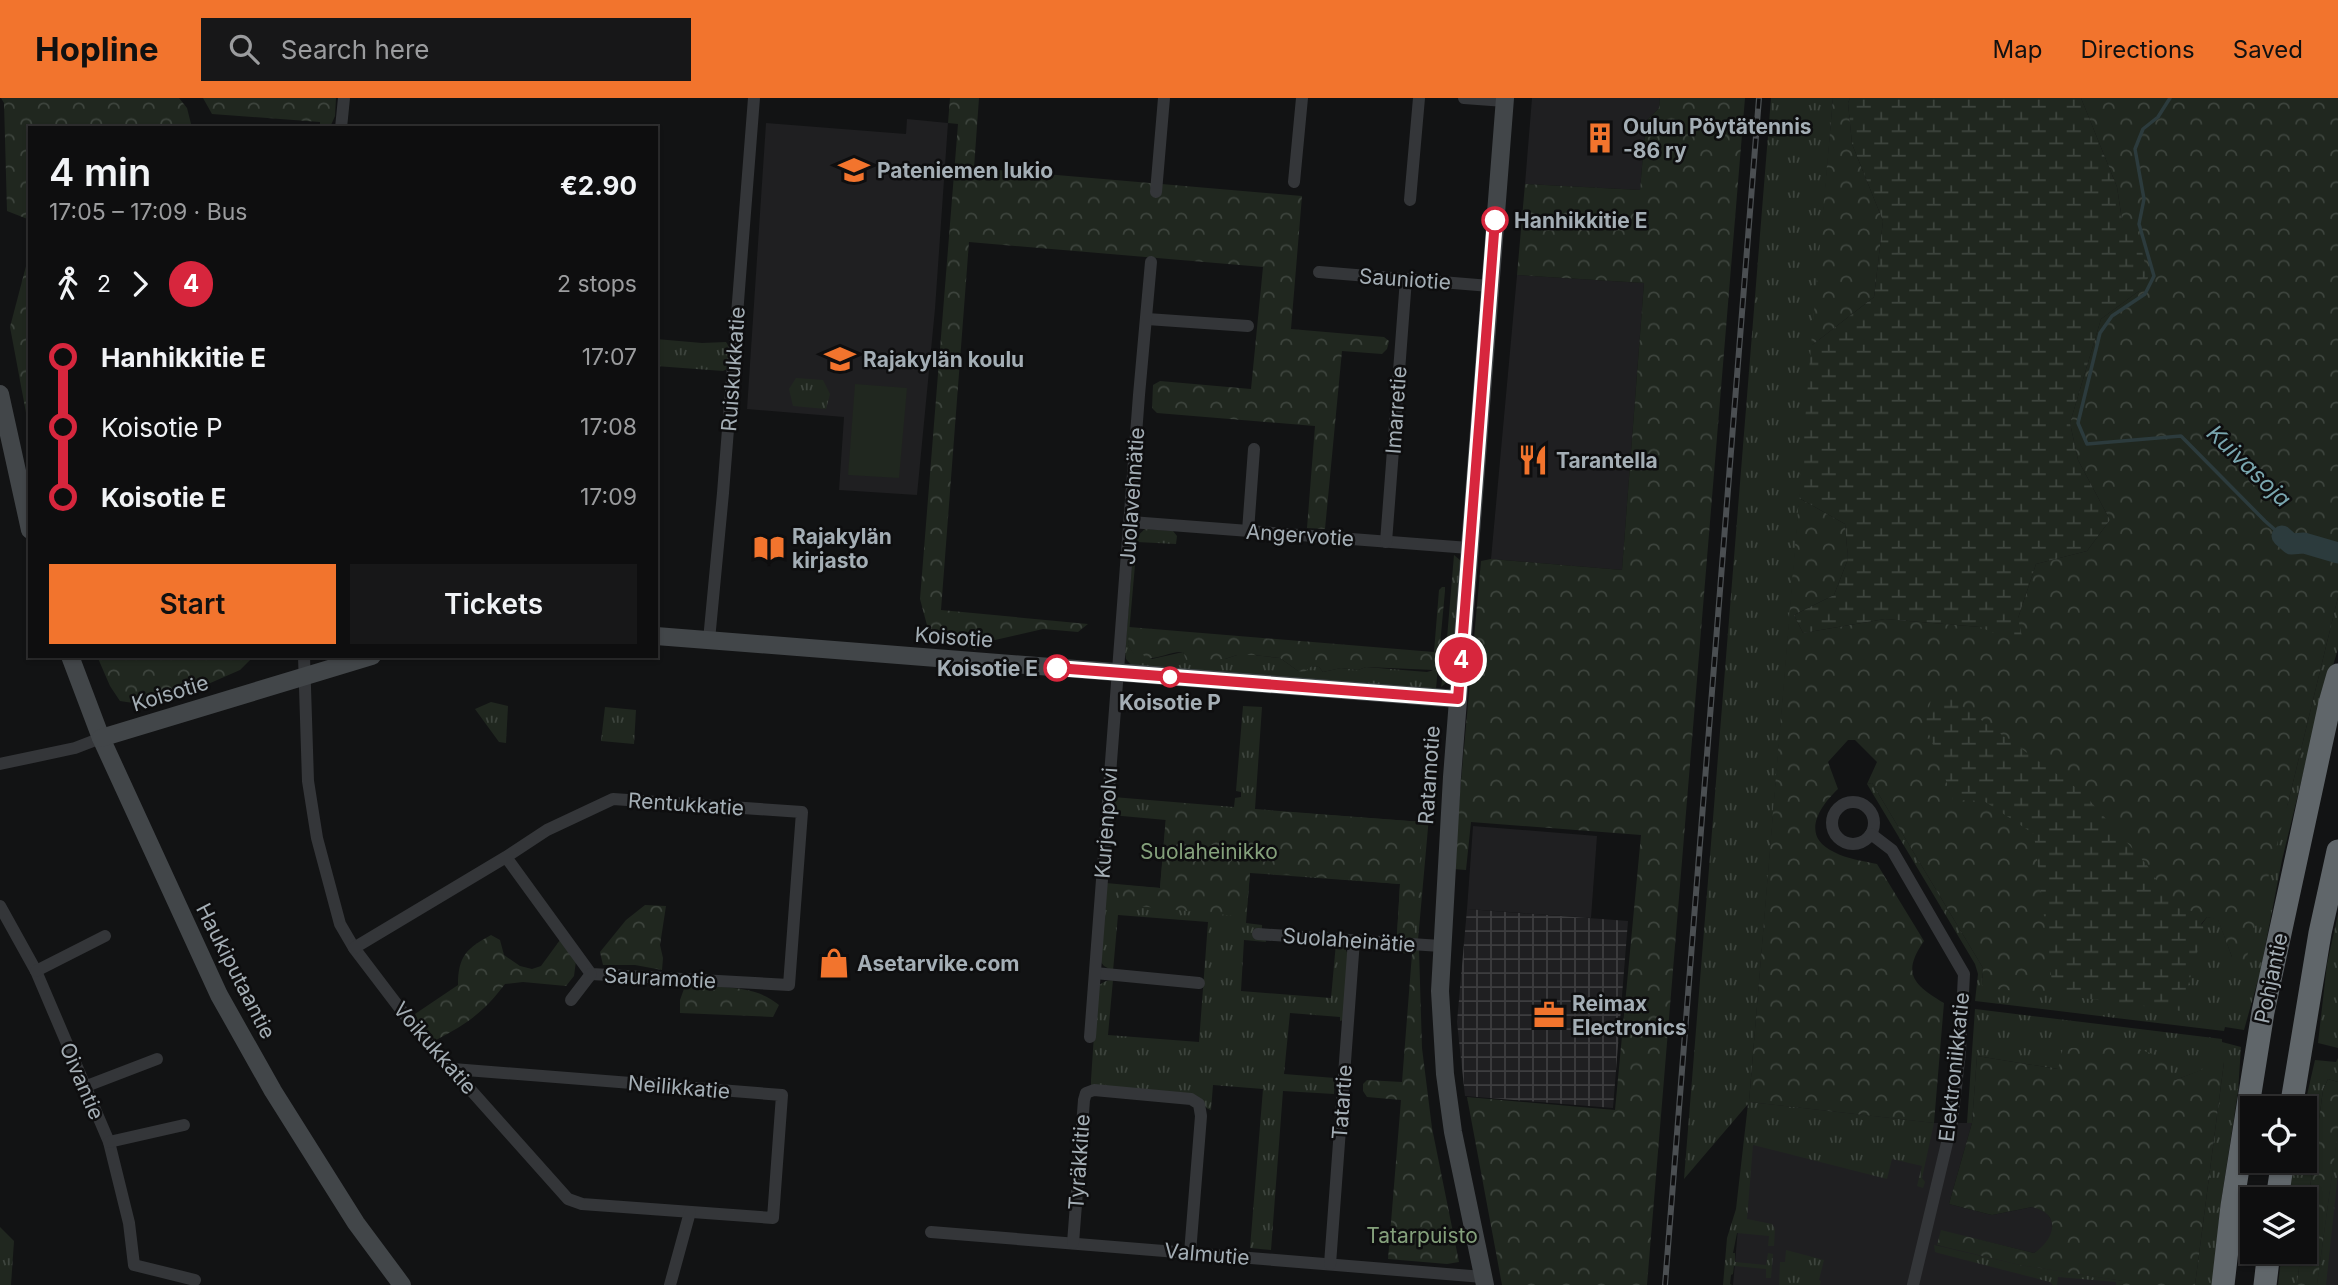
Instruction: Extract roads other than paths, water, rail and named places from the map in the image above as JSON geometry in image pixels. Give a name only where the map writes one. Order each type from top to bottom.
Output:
[{"type":"highway","name":"Pohjantie","points":[[2223,1285],[2232,1206],[2263,1012],[2338,675]]},
{"type":"highway","name":"Pohjantie","points":[[2293,1096],[2320,933],[2338,850]]},
{"type":"highway","points":[[2265,1285],[2267,1264]]},
{"type":"street","points":[[341,126],[344,98]]},
{"type":"street","name":"Ruiskukkatie","points":[[709,640],[754,98]]},
{"type":"street","points":[[1156,192],[1164,98]]},
{"type":"street","points":[[1294,182],[1302,98]]},
{"type":"street","points":[[1410,200],[1419,98]]},
{"type":"street","points":[[1464,98],[1505,99]]},
{"type":"street","name":"Ratamotie","points":[[1484,1281],[1445,1074],[1440,991],[1469,548],[1505,99]]},
{"type":"street","name":"Juolavehnätie","points":[[1118,673],[1151,262]]},
{"type":"street","name":"Sauniotie","points":[[1320,272],[1490,286]]},
{"type":"street","name":"Imarretie","points":[[1385,542],[1406,279]]},
{"type":"street","points":[[1147,319],[1248,326]]},
{"type":"street","points":[[0,394],[28,521]]},
{"type":"street","points":[[1248,531],[1254,449]]},
{"type":"street","name":"Angervotie","points":[[1130,522],[1469,548]]},
{"type":"street","name":"Koisotie","points":[[658,636],[1458,699]]},
{"type":"street","name":"Haukiputaantie","points":[[71,658],[101,738],[226,1007],[273,1091],[342,1201],[402,1285]]},
{"type":"street","name":"Voikukkatie","points":[[304,658],[308,781],[317,838],[340,924],[411,1023],[568,1199],[582,1204],[773,1219]]},
{"type":"street","name":"Koisotie","points":[[101,738],[366,658]]},
{"type":"street","name":"Kurjenpolvi","points":[[1090,1037],[1118,673]]},
{"type":"street","points":[[0,764],[75,748],[101,738]]},
{"type":"street","name":"Rentukkatie","points":[[354,947],[547,830],[612,799],[802,812],[789,985]]},
{"type":"street","name":"Elektroniikkatie","points":[[1871,834],[1892,850],[1964,974],[1960,1052],[1952,1122],[1913,1285]]},
{"type":"street","name":"Sauramotie","points":[[506,857],[591,974],[789,985]]},
{"type":"street","name":"Oivantie","points":[[0,906],[36,971],[109,1142],[129,1223],[134,1265],[195,1280]]},
{"type":"street","name":"Suolaheinätie","points":[[1258,934],[1441,946]]},
{"type":"street","points":[[36,971],[105,936]]},
{"type":"street","name":"Tatartie","points":[[1329,1264],[1354,940]]},
{"type":"street","points":[[571,1000],[591,974]]},
{"type":"street","points":[[1095,974],[1199,983]]},
{"type":"street","points":[[84,1087],[157,1059]]},
{"type":"street","name":"Neilikkatie","points":[[453,1069],[782,1095],[773,1219]]},
{"type":"street","name":"Tyräkkitie","points":[[1073,1244],[1084,1100],[1086,1093],[1094,1090],[1191,1099],[1199,1104],[1202,1116],[1190,1253]]},
{"type":"street","points":[[109,1142],[184,1125]]},
{"type":"street","points":[[670,1285],[690,1212]]},
{"type":"street","name":"Valmutie","points":[[932,1232],[1329,1264],[1484,1281]]},
{"type":"waterway","name":"Kuivasoja","points":[[2170,98],[2158,117],[2143,129],[2135,149],[2144,199],[2139,224],[2154,276],[2145,294],[2112,316],[2100,333],[2078,423],[2087,444],[2181,436],[2282,536]]},
{"type":"waterway","name":"Kuivasoja","points":[[2282,536],[2291,544],[2304,543],[2338,553]]},
{"type":"railway","points":[[1665,1285],[1759,98]]},
{"type":"place","name":"Oulun Pöytätennis -86 ry","points":[[1600,138]]},
{"type":"place","name":"Pateniemen lukio","points":[[854,170]]},
{"type":"place","name":"Hanhikkitie E","points":[[1495,220]]},
{"type":"place","name":"Rajakylän koulu","points":[[840,359]]},
{"type":"place","name":"Tarantella","points":[[1533,460]]},
{"type":"place","name":"Rajakylän kirjasto","points":[[769,548]]},
{"type":"place","name":"Koisotie E","points":[[1057,668]]},
{"type":"place","name":"Koisotie P","points":[[1170,677]]},
{"type":"place","name":"Asetarvike.com","points":[[834,963]]},
{"type":"place","name":"Reimax Electronics","points":[[1549,1015]]},
{"type":"park label","name":"Suolaheinikko","points":[[1209,851]]},
{"type":"park label","name":"Tatarpuisto","points":[[1422,1235]]}]
